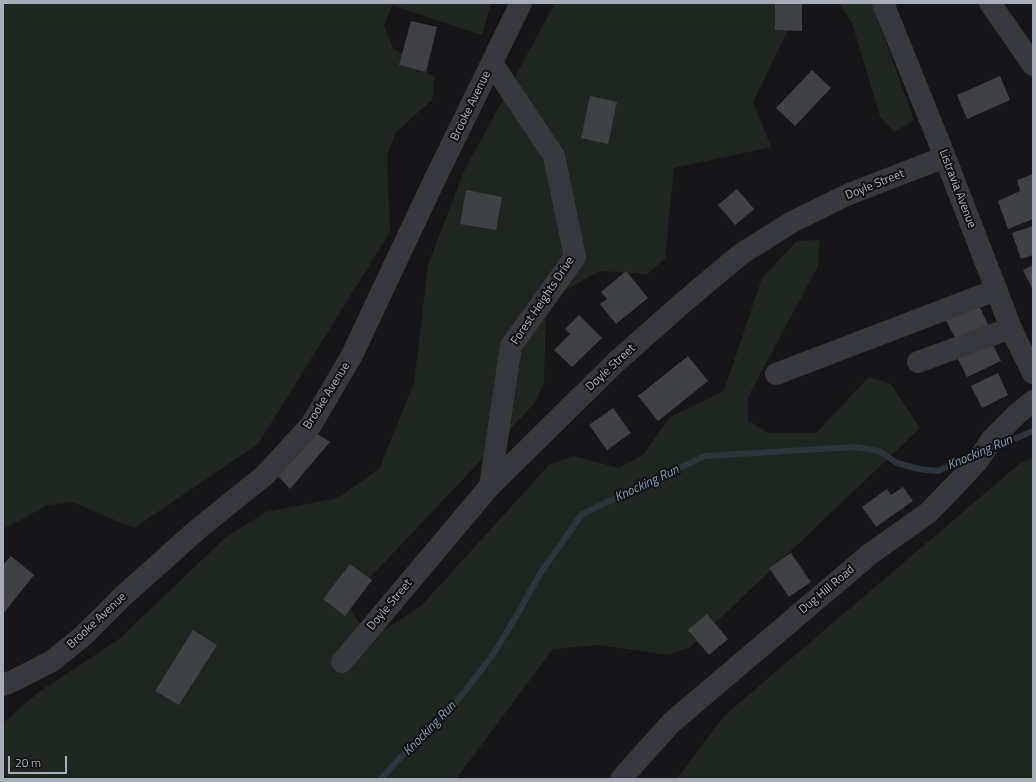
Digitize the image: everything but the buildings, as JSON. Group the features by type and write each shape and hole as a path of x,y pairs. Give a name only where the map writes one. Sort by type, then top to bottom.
{"street":[{"name":"Brooke Avenue","path":"3,685 52,661 83,636 122,597 192,535 265,475 311,425 352,355 521,3"},
{"name":"Listravia Avenue","path":"883,3 945,157 1011,328 1033,373"},
{"path":"990,3 1030,53"},
{"name":"Forest Heights Drive","path":"490,486 511,346 575,257 554,156 492,63"},
{"name":"Doyle Street","path":"342,662 490,486 616,362 686,300 741,254 792,222 849,194 945,157"},
{"path":"776,374 996,290"},
{"path":"918,362 1011,328"},
{"name":"Dug Hill Road","path":"621,779 670,723 870,554 928,513 979,459 992,439 1016,415 1033,401"}],"shaded area":[{"path":"3,3 491,3 482,35 392,5 384,26 393,48 435,78 432,100 396,132 387,155 390,232 258,444 134,528 72,502 48,505 3,529"},
{"path":"555,3 801,3 753,102 771,147 674,168 665,259 647,274 600,271 562,292 546,310 544,384 533,405 347,602 359,623 381,632 421,606 549,465 573,456 619,468 643,455 670,417 724,391 762,278 797,241 820,240 818,266 748,397 748,421 769,433 816,433 869,377 891,384 920,428 690,647 668,655 599,645 553,649 456,779 3,779 3,723 39,692 119,639 226,537 266,512 338,498 379,469 414,383 428,265 464,171"},
{"path":"839,3 872,3 914,120 894,132 880,116 852,23"},
{"path":"1033,457 1033,779 677,779 724,716 1019,464"}],"waterway":[{"name":"Knocking Run","path":"997,446 1033,431"},
{"name":"Knocking Run","path":"381,779 401,757 455,704 492,656 541,572 582,514 705,456 854,447 879,451 897,463 919,469 938,471 970,457"}]}
